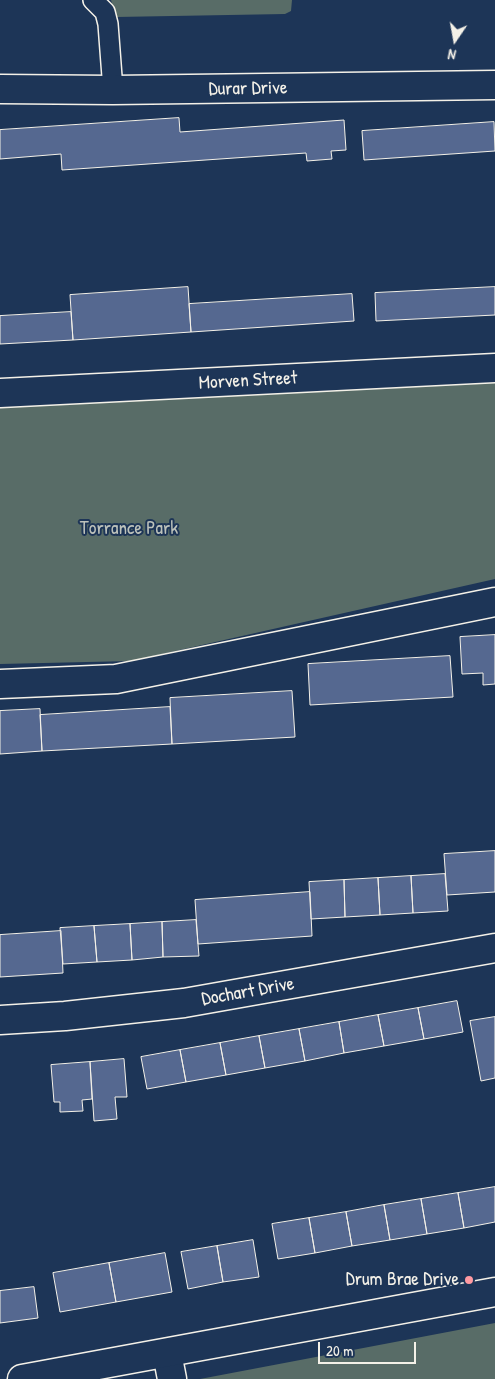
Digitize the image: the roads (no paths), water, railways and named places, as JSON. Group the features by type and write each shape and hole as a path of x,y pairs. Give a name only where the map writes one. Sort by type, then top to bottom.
{"street":[{"name":"Durar Drive","path":"0,89 113,90 495,85"},
{"name":"Morven Street","path":"0,393 495,368"},
{"path":"0,684 116,679 495,602"},
{"name":"Dochart Drive","path":"0,1020 65,1016 184,1003 495,948"},
{"path":"22,1379 169,1366 495,1292"}],"lane":[{"path":"93,0 105,12 108,24 113,90"}],"place":[{"name":"Drum Brae Drive","path":"469,1280"}],"park label":[{"name":"Torrance Park","path":"129,529"}]}
